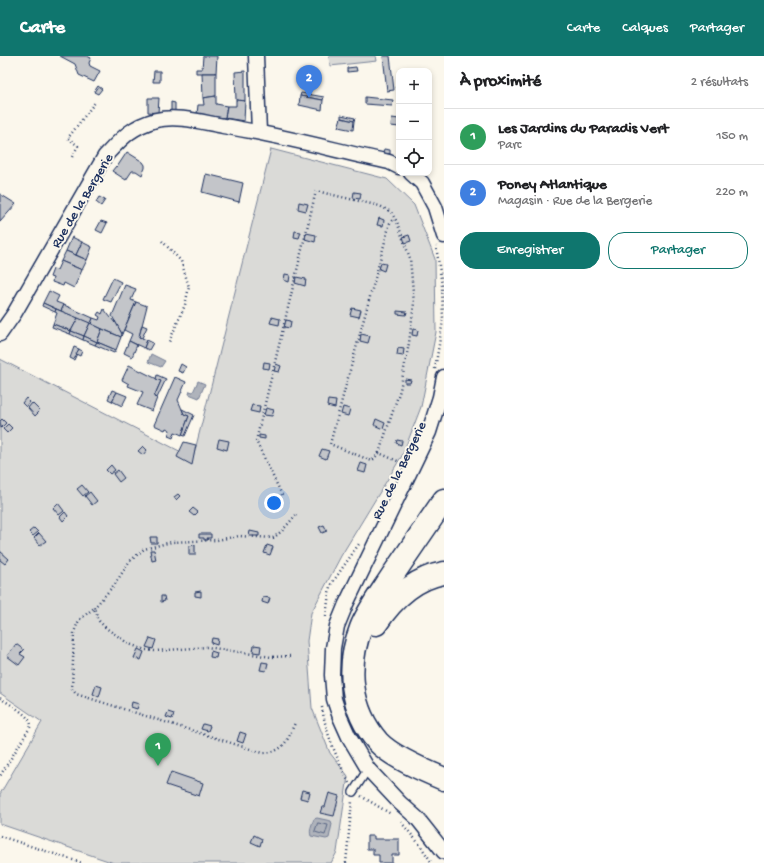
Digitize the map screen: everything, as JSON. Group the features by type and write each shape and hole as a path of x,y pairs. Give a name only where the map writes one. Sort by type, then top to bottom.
{"highway":[{"path":"444,500 381,592 361,626 354,651 351,677 356,703 367,725 378,742 404,760 444,779"},
{"path":"444,573 436,574 416,583 398,596 383,613 370,635 365,650 363,670 366,693 373,714 385,730 408,751 424,760 444,768"}],"street":[{"path":"256,56 259,132"},
{"name":"Rue de la Bergerie","path":"0,334 14,314 105,156 121,138 140,126 158,120 180,118 302,138 389,162 396,166"},
{"path":"414,176 422,183 435,207 439,238"},
{"name":"Rue de la Bergerie","path":"439,374 440,397 429,432 346,604 337,626 333,648 332,675 334,698 340,717 349,737 368,769 400,804 417,818 444,852"}],"lane":[{"path":"353,792 368,769"}],"path":[{"path":"72,157 78,146 68,138 96,101"},
{"path":"282,494 256,441 316,191 380,206 392,212 395,218 410,258 414,303 409,343 400,390 379,453 372,461 330,444 390,223 395,218"},
{"path":"439,238 442,285 442,320 439,374"},
{"path":"162,241 181,261 189,287 185,305 169,342"},
{"path":"379,453 412,468"},
{"path":"295,722 286,742 278,750 273,753 263,753 76,694 72,689 72,684 74,632 79,620 94,608 115,584 129,562 144,549 171,542 217,540 239,536 273,538 282,531 296,515"},
{"path":"325,622 330,586 362,540"},
{"path":"94,608 99,621 106,628 129,644 146,650 155,651 207,646 271,658 290,656"},
{"path":"0,698 27,717 31,722 31,726 0,776"},
{"path":"321,700 323,715 338,759 353,792 346,863"},
{"path":"353,792 396,816"},
{"path":"400,822 420,845 432,863"},
{"path":"0,836 82,863"}],"shaded area":[{"path":"329,56 376,56 377,61 330,66"},
{"path":"271,149 387,179 414,205 435,259 436,332 421,407 403,454 341,556 311,613 307,641 312,708 330,753 348,776 337,852 331,863 114,863 0,824 0,794 42,722 0,693 0,359 193,458"}],"water":[{"path":"151,354 165,361 161,367 148,362"},
{"path":"198,381 205,384 199,398 189,394 190,391 193,392"},
{"path":"317,818 331,821 332,824 329,838 326,839 311,836 310,832 314,819"}],"building":[{"path":"60,56 87,56 91,58 89,63 90,66 100,71 94,82 79,75 75,64"},
{"path":"203,56 217,56 216,73 196,73 196,69 202,69"},
{"path":"383,56 390,56 394,90 387,91"},
{"path":"356,67 357,71 347,72 347,68"},
{"path":"154,71 160,71 160,82 153,82"},
{"path":"245,71 245,101 236,100 235,72"},
{"path":"202,73 216,73 216,96 203,98"},
{"path":"98,86 102,89 98,94 94,92"},
{"path":"301,93 324,97 323,100 300,96"},
{"path":"216,96 216,104 227,106 225,118 197,114 198,105 204,105 203,98"},
{"path":"300,96 323,100 322,110 299,105"},
{"path":"365,97 393,100 392,106 365,104"},
{"path":"148,98 159,98 158,113 148,112"},
{"path":"236,100 245,101 244,121 225,118 227,106 236,106"},
{"path":"171,102 175,103 175,115 171,114"},
{"path":"341,115 355,118 354,121 341,118"},
{"path":"341,118 354,121 353,130 338,127"},
{"path":"392,118 396,119 396,127 391,126"},
{"path":"384,149 390,150 390,154 383,153"},
{"path":"127,152 143,162 145,168 142,175 136,171 132,171 126,180 112,171 116,166 117,167"},
{"path":"206,174 243,183 239,202 202,192"},
{"path":"354,192 361,193 360,199 353,198"},
{"path":"0,194 16,204 0,222"},
{"path":"99,197 105,200 101,206 96,202"},
{"path":"299,202 308,204 306,211 298,209"},
{"path":"379,218 384,220 383,226 377,225"},
{"path":"101,221 107,223 102,233 96,230"},
{"path":"295,231 301,232 299,238 294,237"},
{"path":"306,233 316,235 315,242 305,239"},
{"path":"409,235 411,241 405,243 403,237"},
{"path":"72,237 82,242 76,255 66,251"},
{"path":"82,242 92,247 87,260 76,255"},
{"path":"66,251 87,260 82,270 61,261"},
{"path":"61,261 82,270 74,288 64,283 63,286 52,282 53,278 50,277 53,269 57,270"},
{"path":"381,263 386,264 384,271 379,269"},
{"path":"285,274 290,275 289,282 284,280"},
{"path":"296,277 306,279 305,286 295,283"},
{"path":"113,278 121,282 111,302 103,299"},
{"path":"125,285 136,289 131,300 136,302 122,334 112,316"},
{"path":"49,291 59,296 56,302 64,305 61,311 43,303"},
{"path":"136,302 147,306 139,337 147,340 144,348 129,341 132,334 124,330"},
{"path":"43,303 56,309 55,312 42,306"},
{"path":"64,305 93,318 91,324 61,311"},
{"path":"352,308 361,310 359,317 350,315"},
{"path":"56,309 78,318 71,331 53,324 57,313 55,312"},
{"path":"104,309 115,323 115,321 122,334 121,337 91,324 93,318 99,320 100,317 97,315 99,312 102,314"},
{"path":"397,311 407,312 406,315 397,314"},
{"path":"272,317 280,319 279,325 270,323"},
{"path":"78,318 90,323 84,336 71,331"},
{"path":"286,320 291,321 290,328 284,327"},
{"path":"90,323 102,329 97,342 84,336"},
{"path":"53,324 71,331 70,334 52,327"},
{"path":"142,325 147,327 142,338 139,337"},
{"path":"102,329 121,337 116,350 97,342"},
{"path":"413,329 418,330 417,336 412,335"},
{"path":"71,331 84,336 83,340 70,334"},
{"path":"361,334 370,336 368,343 360,341"},
{"path":"84,336 97,342 95,345 83,340"},
{"path":"147,340 153,343 149,350 144,348"},
{"path":"129,341 137,345 132,357 124,353"},
{"path":"97,342 116,350 114,353 95,345"},
{"path":"74,347 79,349 74,360 70,358"},
{"path":"398,348 404,349 403,356 397,355"},
{"path":"79,349 82,351 80,356 76,354"},
{"path":"264,362 270,363 269,369 263,368"},
{"path":"181,364 186,367 183,373 178,371"},
{"path":"276,364 281,366 279,372 274,371"},
{"path":"129,365 161,381 154,397 157,398 152,411 137,405 143,392 128,386 129,384 122,380"},
{"path":"157,375 166,379 157,398 154,397 161,381 156,379"},
{"path":"175,377 186,382 178,400 184,414 189,416 182,435 175,432 173,438 168,436 170,430 166,428 165,430 154,425"},
{"path":"405,379 411,380 410,383 405,383"},
{"path":"112,390 117,392 112,401 108,399"},
{"path":"117,392 127,396 122,406 112,401"},
{"path":"26,398 30,402 26,407 22,403"},
{"path":"328,400 336,401 335,408 327,406"},
{"path":"32,403 40,411 35,416 28,408"},
{"path":"252,405 260,406 259,413 250,411"},
{"path":"343,407 350,409 348,416 341,414"},
{"path":"266,408 274,410 272,416 264,415"},
{"path":"182,409 194,415 185,436 182,435 189,416 184,414"},
{"path":"2,419 6,423 1,428 0,421"},
{"path":"376,419 385,423 383,429 374,425"},
{"path":"8,424 12,428 7,433 3,429"},
{"path":"259,435 265,436 265,439 259,438"},
{"path":"219,439 229,441 227,450 217,447"},
{"path":"397,440 402,441 401,445 396,443"},
{"path":"184,442 196,445 192,465 177,457"},
{"path":"143,446 147,450 143,455 138,451"},
{"path":"322,449 329,451 326,459 319,456"},
{"path":"361,463 367,465 365,473 358,471"},
{"path":"111,465 115,470 110,474 106,470"},
{"path":"118,470 124,478 119,482 113,474"},
{"path":"82,485 88,492 83,496 77,489"},
{"path":"90,492 97,501 92,505 85,496"},
{"path":"178,494 180,496 176,500 174,497"},
{"path":"58,503 64,511 59,515 53,508"},
{"path":"193,508 198,512 194,516 189,512"},
{"path":"65,512 68,516 63,521 60,517"},
{"path":"324,525 327,531 322,533 319,527"},
{"path":"34,528 38,532 33,536 29,532"},
{"path":"250,531 259,533 259,536 249,536"},
{"path":"39,533 46,541 40,545 34,538"},
{"path":"199,534 211,534 211,538 204,540 204,538 199,538"},
{"path":"150,537 157,537 157,543 151,543"},
{"path":"195,545 195,555 189,555 189,546"},
{"path":"267,545 273,547 270,555 264,553"},
{"path":"150,550 154,550 156,560 152,561"},
{"path":"0,551 9,559 5,564 0,560"},
{"path":"201,591 201,597 195,596 195,592"},
{"path":"161,596 164,596 165,601 161,602"},
{"path":"263,597 270,598 268,604 262,602"},
{"path":"150,638 156,640 153,649 146,647"},
{"path":"212,638 218,639 217,645 211,643"},
{"path":"16,644 24,650 20,654 25,657 19,665 7,656"},
{"path":"254,645 261,646 260,653 253,652"},
{"path":"138,649 144,652 141,660 134,658"},
{"path":"211,651 217,653 216,658 210,657"},
{"path":"262,662 268,663 266,671 260,670"},
{"path":"96,685 102,687 99,697 93,694"},
{"path":"132,702 139,704 137,709 131,707"},
{"path":"168,712 174,714 172,719 166,717"},
{"path":"203,724 210,726 208,731 201,729"},
{"path":"240,732 246,734 243,743 237,741"},
{"path":"171,772 203,783 199,796 166,785"},
{"path":"302,790 310,792 308,800 300,798"},
{"path":"329,793 339,796 334,816 320,813 322,807 325,807"},
{"path":"254,835 262,839 260,846 251,842"},
{"path":"367,836 374,836 374,839 399,839 399,855 392,855 392,863 379,863 379,855 373,855 373,849 367,849"}],"place":[{"name":"Poney Atlantique","path":"309,98"},
{"name":"Les Jardins du Paradis Vert","path":"158,766"}]}
